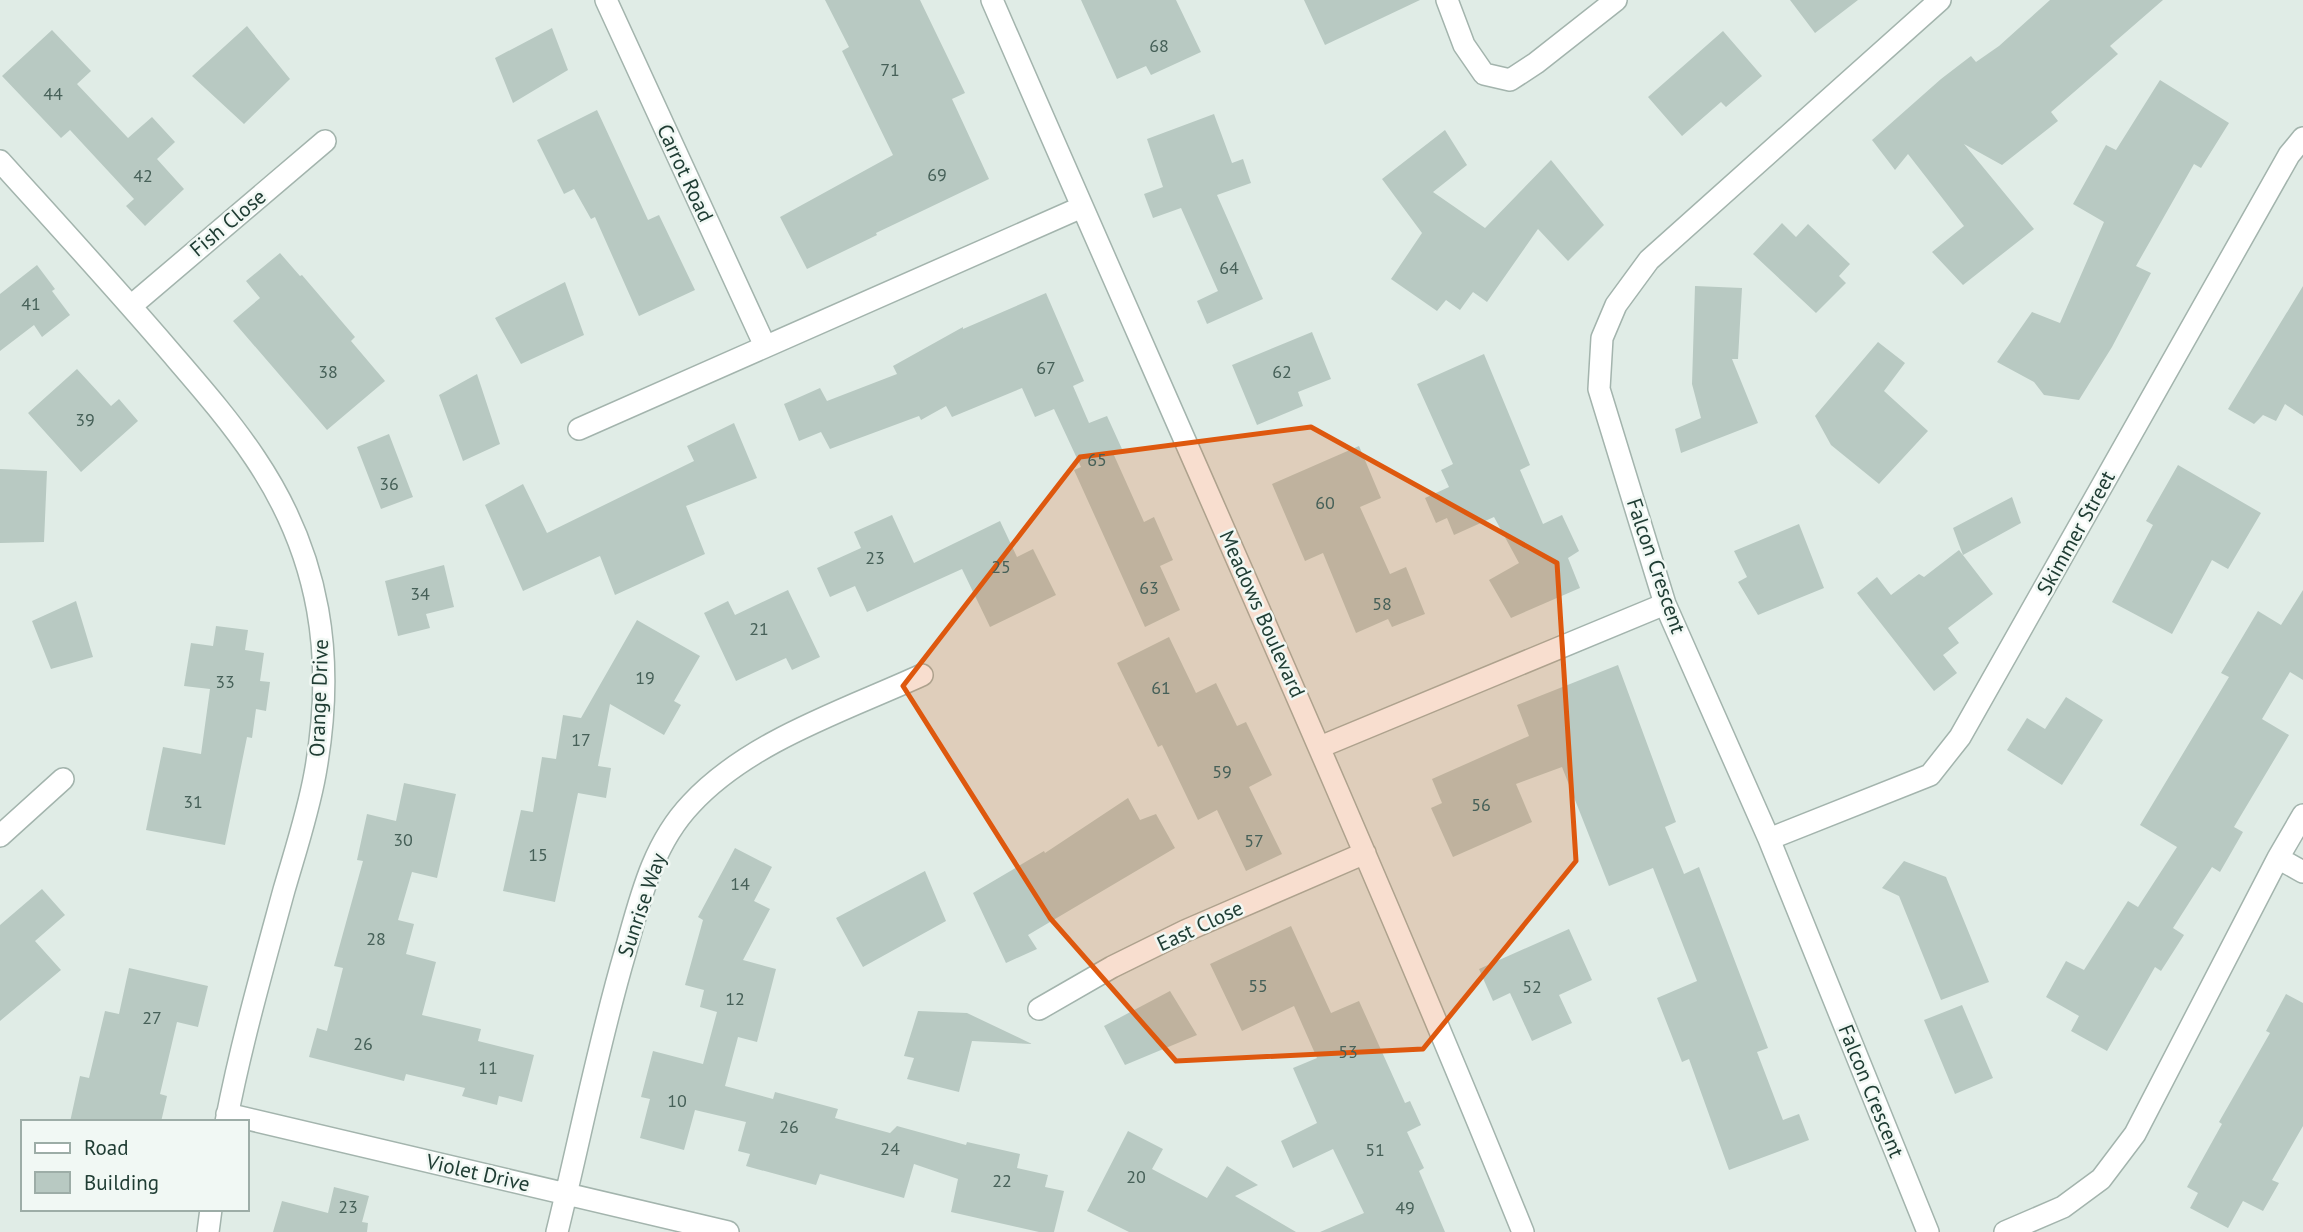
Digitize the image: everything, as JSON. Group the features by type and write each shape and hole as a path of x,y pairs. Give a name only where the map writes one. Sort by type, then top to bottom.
{"street":[{"name":"Carrot Road","path":"606,0 765,346"},
{"name":"Meadows Boulevard","path":"992,0 1320,747 1447,1044 1523,1232"},
{"path":"1447,0 1464,44 1484,74 1510,80 1616,0"},
{"name":"Falcon Crescent","path":"1928,1232 1769,839 1665,604 1599,389 1602,338 1616,305 1649,260 1940,0"},
{"name":"Skimmer Street","path":"1769,839 1930,775 1960,737 2289,155 2303,138"},
{"name":"Fish Close","path":"131,306 325,141"},
{"name":"Orange Drive","path":"0,161 131,306 232,426 288,514 307,564 323,634 324,685 315,775 253,1004 227,1118"},
{"path":"579,429 1082,207"},
{"path":"1320,747 1665,604"},
{"name":"Sunrise Way","path":"557,1232 612,998 646,879 672,826 706,790 746,759 784,738 922,675"},
{"path":"0,836 63,779"},
{"path":"2005,1232 2063,1207 2101,1179 2135,1134 2303,815"},
{"name":"East Close","path":"1039,1009 1112,967 1185,931 1365,853"},
{"path":"2278,858 2303,872"},
{"name":"Violet Drive","path":"248,1123 728,1232"},
{"path":"208,1232 211,1211"}],"highlighted area":[{"path":"1311,427 1557,563 1576,861 1423,1049 1176,1061 1050,918 903,686 1080,457"}],"building":[{"path":"825,0 920,0 965,93 952,99 989,179 807,269 780,217 893,155 842,51 849,47"},
{"path":"1081,0 1176,0 1201,52 1151,75 1146,66 1117,79"},
{"path":"1304,0 1420,0 1325,45"},
{"path":"1790,0 1858,0 1815,33"},
{"path":"2050,0 2163,0 2110,46 2118,54 2051,112 2058,121 2002,165 1964,144 2034,229 1963,285 1932,252 1964,226 1908,154 1895,170 1872,140 1941,79 1971,56 1976,62 1999,46"},
{"path":"247,26 290,79 244,124 192,76"},
{"path":"552,28 568,70 513,103 495,58"},
{"path":"52,30 91,71 77,84 128,138 152,117 175,142 157,159 184,189 145,226 126,206 134,199 70,130 61,138 2,76"},
{"path":"1723,31 1762,76 1726,107 1721,102 1682,136 1648,97"},
{"path":"2160,80 2229,123 2201,168 2194,164 2136,266 2151,273 2112,347 2079,400 2044,395 2034,382 1997,362 2032,312 2060,323 2104,222 2073,204 2106,145 2116,150"},
{"path":"597,110 648,220 659,215 695,290 639,316 595,217 591,219 574,189 564,194 537,140"},
{"path":"1214,114 1232,163 1243,159 1251,183 1217,195 1263,299 1207,324 1197,301 1218,291 1181,208 1153,218 1144,194 1163,187 1147,139"},
{"path":"1445,130 1467,165 1433,192 1485,228 1551,160 1604,225 1568,261 1538,229 1487,302 1473,292 1460,310 1446,300 1437,311 1391,279 1422,233 1382,179"},
{"path":"1782,223 1796,237 1808,224 1850,264 1839,276 1846,283 1816,313 1753,254"},
{"path":"280,253 355,337 351,341 385,381 327,430 233,321 260,298 246,281"},
{"path":"37,265 70,315 42,337 34,325 0,351 0,294"},
{"path":"565,282 584,335 521,364 495,318"},
{"path":"1695,286 1742,288 1738,359 1732,359 1758,423 1681,453 1675,429 1701,418 1692,384"},
{"path":"2303,286 2303,416 2285,404 2276,421 2263,415 2254,424 2228,409"},
{"path":"1046,293 1084,381 1073,386 1089,423 1107,416 1122,449 1113,453 1144,522 1154,517 1173,560 1160,566 1180,610 1145,627 1074,470 1081,467 1054,409 1035,417 1022,388 952,417 946,406 921,420 919,416 830,449 821,432 799,441 784,404 820,388 827,401 897,374 893,366 963,327"},
{"path":"1312,332 1331,379 1298,392 1303,406 1257,425 1232,365"},
{"path":"1878,342 1905,363 1884,391 1928,431 1879,484 1831,445 1815,416"},
{"path":"1484,354 1530,465 1520,470 1543,524 1562,515 1579,551 1568,558 1580,588 1511,618 1489,580 1519,563 1494,517 1454,535 1447,518 1436,523 1425,498 1449,487 1441,470 1453,464 1417,384"},
{"path":"77,369 111,406 119,399 138,421 81,472 28,413"},
{"path":"477,374 500,444 463,461 439,395"},
{"path":"734,423 757,478 686,506 705,554 615,595 600,556 523,591 485,505 523,484 547,533 694,461 687,446"},
{"path":"389,434 413,497 381,509 357,447"},
{"path":"1359,446 1381,498 1360,507 1390,574 1406,567 1425,614 1392,627 1388,619 1356,633 1323,553 1305,561 1272,484"},
{"path":"2178,465 2261,513 2228,569 2212,560 2172,634 2112,602 2153,525 2146,521"},
{"path":"0,469 47,471 44,542 0,543"},
{"path":"2012,497 2021,523 1963,555 1953,528"},
{"path":"892,515 914,563 1000,521 1017,557 1033,549 1056,595 990,627 962,569 867,612 855,586 830,597 817,568 861,548 854,532"},
{"path":"1799,524 1824,588 1758,615 1738,582 1747,577 1734,551"},
{"path":"1959,550 1993,594 1948,628 1959,643 1943,655 1957,673 1934,691 1857,593 1877,577 1891,595 1919,574 1924,577"},
{"path":"444,565 454,607 426,614 430,628 398,636 385,581"},
{"path":"788,590 820,657 792,670 786,658 736,681 704,613 728,601 735,615"},
{"path":"2303,590 2303,680 2290,672 2262,719 2289,735 2234,827 2243,832 2220,872 2212,867 2173,928 2184,935 2161,971 2155,967 2107,1051 2071,1031 2079,1016 2046,997 2066,961 2084,970 2128,901 2138,907 2177,847 2140,825 2229,677 2221,673 2258,611 2281,625"},
{"path":"76,601 93,657 51,669 32,621"},
{"path":"637,620 700,656 674,701 681,705 664,735 610,704 598,766 611,768 606,798 578,793 555,902 503,891 521,810 533,812 542,757 556,759 563,715 581,718"},
{"path":"216,626 248,630 245,650 264,653 260,681 270,682 266,711 256,709 252,738 247,737 225,845 146,830 163,747 201,754 210,689 184,686 191,643 213,646"},
{"path":"1169,637 1196,693 1216,683 1237,726 1246,722 1272,775 1249,787 1282,854 1246,871 1217,810 1198,820 1162,745 1158,747 1117,663"},
{"path":"1618,665 1676,822 1665,827 1684,874 1699,867 1768,1048 1757,1052 1783,1120 1799,1114 1809,1140 1729,1170 1689,1059 1682,1062 1657,998 1697,981 1653,868 1609,886 1562,767 1516,784 1532,822 1453,857 1431,808 1442,803 1432,779 1529,736 1517,705"},
{"path":"2066,697 2103,720 2062,785 2007,750 2027,718 2045,729"},
{"path":"404,783 456,794 437,878 412,872 398,920 414,924 406,954 436,962 422,1015 481,1029 478,1041 534,1055 522,1102 499,1096 497,1105 462,1096 465,1088 406,1074 404,1081 309,1057 317,1028 327,1031 343,968 334,966 363,861 357,860 367,814 396,821"},
{"path":"1128,798 1140,820 1156,814 1175,848 1028,935 1037,949 1006,963 973,893 1044,851 1045,853"},
{"path":"735,848 772,867 754,901 770,909 743,960 776,969 757,1042 738,1037 725,1086 773,1099 775,1092 838,1109 835,1118 890,1133 897,1126 966,1145 967,1142 1020,1154 1017,1168 1048,1175 1045,1187 1064,1191 1054,1232 1039,1232 951,1212 958,1179 914,1164 904,1198 820,1174 816,1185 746,1166 750,1154 738,1151 746,1122 695,1110 684,1150 640,1138 650,1099 641,1097 653,1051 703,1064 717,1012 700,1007 704,990 685,985 703,920 698,917"},
{"path":"1904,861 1946,877 1989,982 1941,1000 1899,896 1882,888"},
{"path":"925,871 946,921 863,967 836,918"},
{"path":"42,889 65,915 35,941 61,970 0,1021 0,925"},
{"path":"1291,926 1331,1013 1359,1001 1405,1103 1410,1101 1421,1125 1407,1132 1424,1168 1419,1171 1445,1232 1320,1232 1364,1213 1333,1149 1293,1168 1281,1141 1317,1123 1293,1068 1317,1058 1294,1006 1242,1031 1210,964"},
{"path":"1569,929 1592,980 1559,995 1572,1023 1532,1041 1510,993 1493,1001 1479,969"},
{"path":"129,968 208,986 198,1027 177,1022 160,1094 167,1096 161,1120 70,1120 80,1076 89,1078 105,1011 119,1014"},
{"path":"1170,991 1197,1035 1125,1065 1104,1026"},
{"path":"2286,994 2303,1003 2303,1126 2272,1180 2279,1183 2263,1211 2243,1201 2228,1228 2190,1208 2198,1193 2187,1187 2222,1124 2219,1122 2270,1033 2266,1031"},
{"path":"1962,1005 1993,1078 1955,1094 1924,1020"},
{"path":"918,1011 967,1013 1032,1044 972,1041 959,1092 907,1079 914,1058 904,1056"},
{"path":"1128,1131 1163,1149 1152,1169 1207,1198 1227,1166 1258,1185 1235,1196 1296,1232 1129,1232 1087,1211"},
{"path":"334,1187 369,1196 362,1222 368,1223 367,1232 273,1232 282,1201 328,1213"}]}
